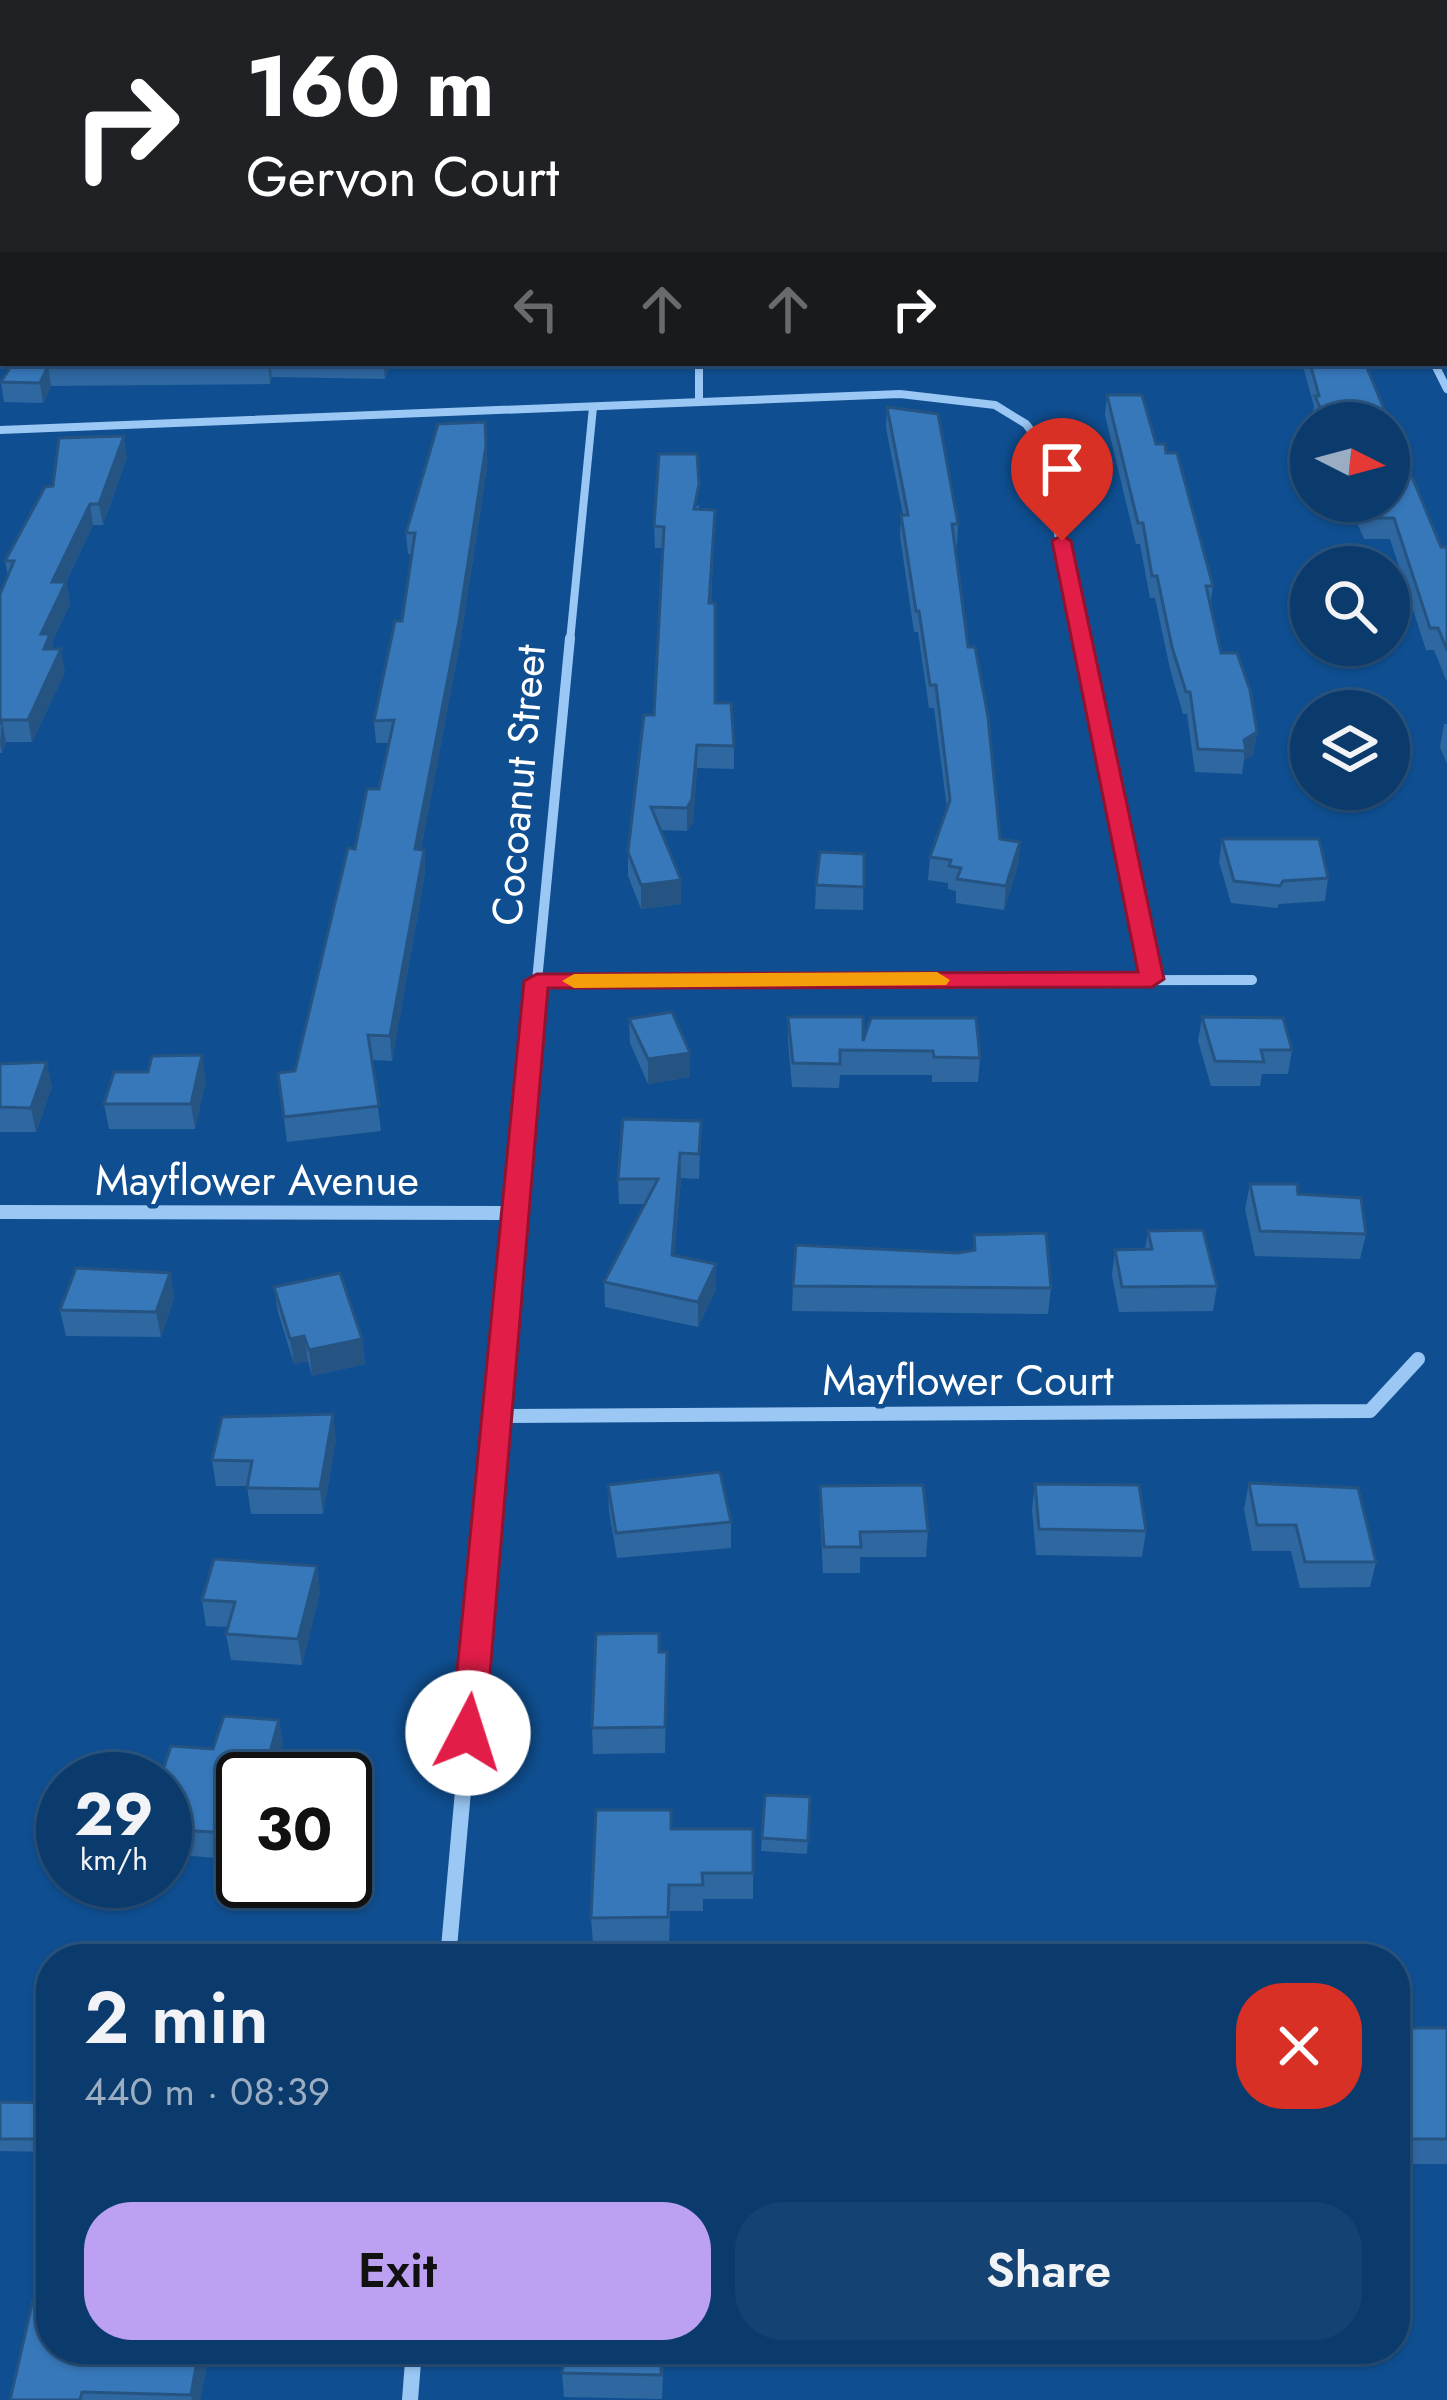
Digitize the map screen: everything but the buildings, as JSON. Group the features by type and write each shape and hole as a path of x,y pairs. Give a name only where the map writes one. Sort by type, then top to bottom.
{"street":[{"path":"699,366 699,402"},
{"path":"2,434 900,394 1004,405 1028,421 1053,497 1152,979"},
{"name":"Cocoanut Street","path":"449,1944 593,407"},
{"path":"537,981 1252,980"},
{"name":"Mayflower Avenue","path":"0,1212 514,1214"},
{"name":"Mayflower Court","path":"496,1416 1370,1411 1418,1359"},
{"path":"410,2400 413,2364"}],"slow traffic":[{"path":"574,981 937,980"}],"route":[{"path":"468,1733 537,981 1152,979 1062,541"}]}
